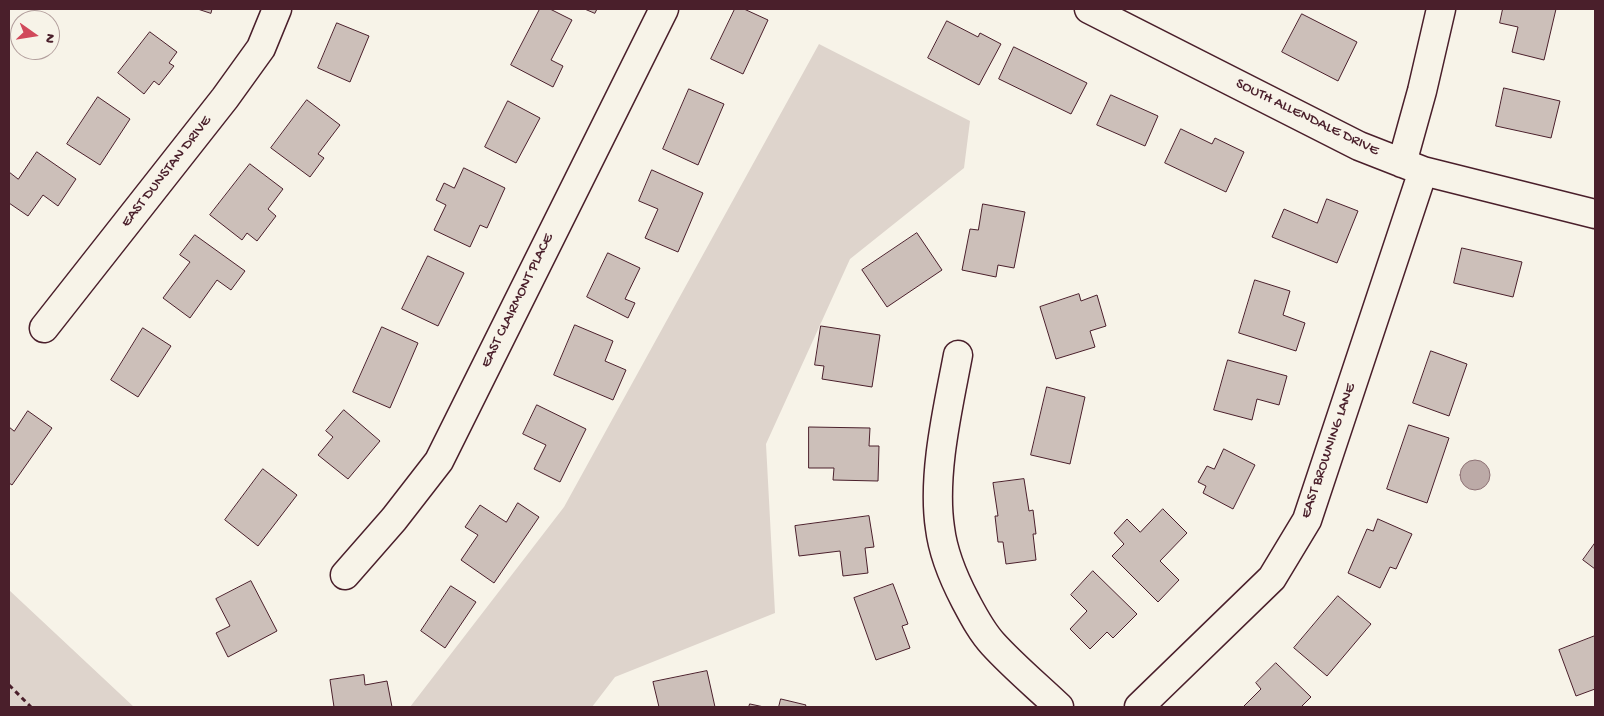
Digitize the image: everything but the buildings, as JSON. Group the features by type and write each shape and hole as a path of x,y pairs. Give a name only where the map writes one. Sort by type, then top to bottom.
{"street":[{"name":"EAST DUNSTAN DRIVE","path":"44,328 225,98 261,48 277,9"},
{"name":"EAST CLAIRMONT PLACE","path":"345,576 394,519 439,461 664,9"},
{"name":"SOUTH ALLENDALE DRIVE","path":"1089,9 1359,146 1413,167 1595,214"},
{"name":"EAST BROWNING LANE","path":"1139,707 1272,578 1307,520 1413,167 1422,91 1441,9"},
{"path":"958,355 944,428 937,492 940,528 947,561 975,619 992,644 1059,707"}],"path":[{"path":"9,685 31,707"}],"shaded area":[{"path":"819,44 970,121 964,168 850,259 766,444 775,613 615,677 592,707 410,707 564,507"},
{"path":"1475,460 1486,464 1490,475 1486,486 1475,490 1464,486 1460,475 1464,464"},
{"path":"9,590 134,707 9,707"}]}
